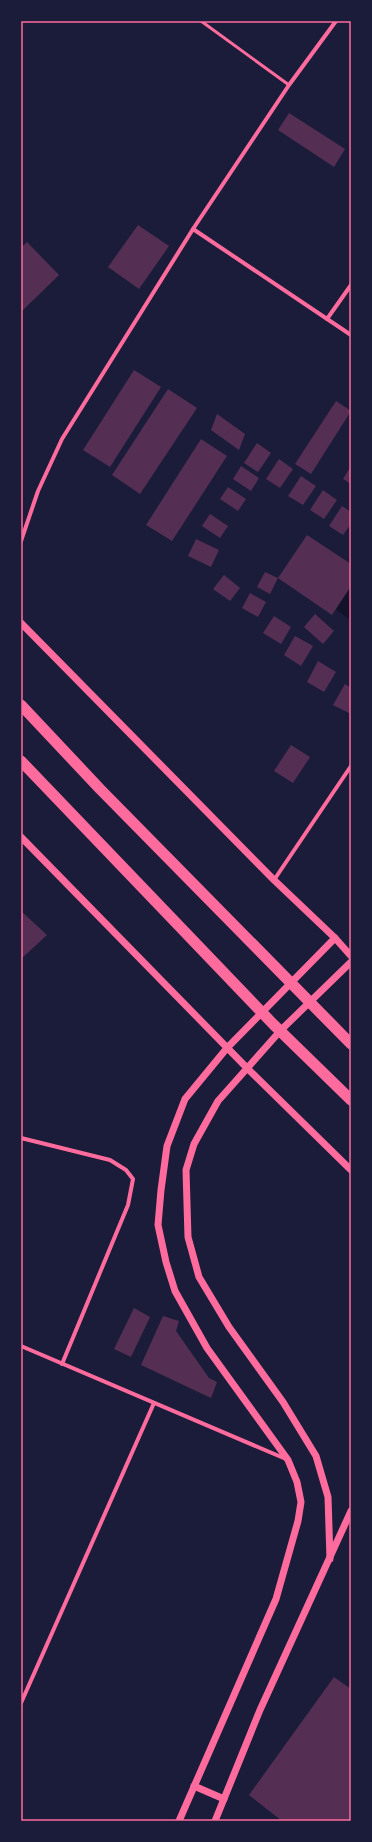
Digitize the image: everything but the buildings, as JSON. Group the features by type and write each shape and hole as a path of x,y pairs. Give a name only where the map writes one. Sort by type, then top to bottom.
{"highway":[{"path":"21,705 100,789 351,1044"},
{"path":"21,762 273,1024 351,1100"}],"street":[{"path":"21,541 38,491 62,439 193,229 289,85 336,21"},
{"path":"193,229 351,335"},
{"path":"327,319 351,285"},
{"path":"21,623 274,880 335,938 351,956"},
{"path":"274,880 351,766"},
{"path":"21,837 227,1048 351,1170"},
{"path":"179,1821 276,1599 298,1521 301,1502 297,1482 288,1460 207,1348 175,1291 166,1262 158,1225 167,1146 185,1099 227,1048 335,938"},
{"path":"330,1559 328,1497 316,1456 283,1402 229,1327 199,1277 188,1237 186,1170 194,1144 218,1101 281,1030 351,962"},
{"path":"21,1138 110,1160 126,1170 133,1180 128,1205 62,1364"},
{"path":"21,1346 288,1460"},
{"path":"21,1703 154,1403"},
{"path":"215,1821 260,1710 351,1511"},
{"path":"194,1786 224,1799"}],"lane":[{"path":"201,21 289,85"}],"shaded area":[{"path":"351,586 351,621 336,609"}]}
